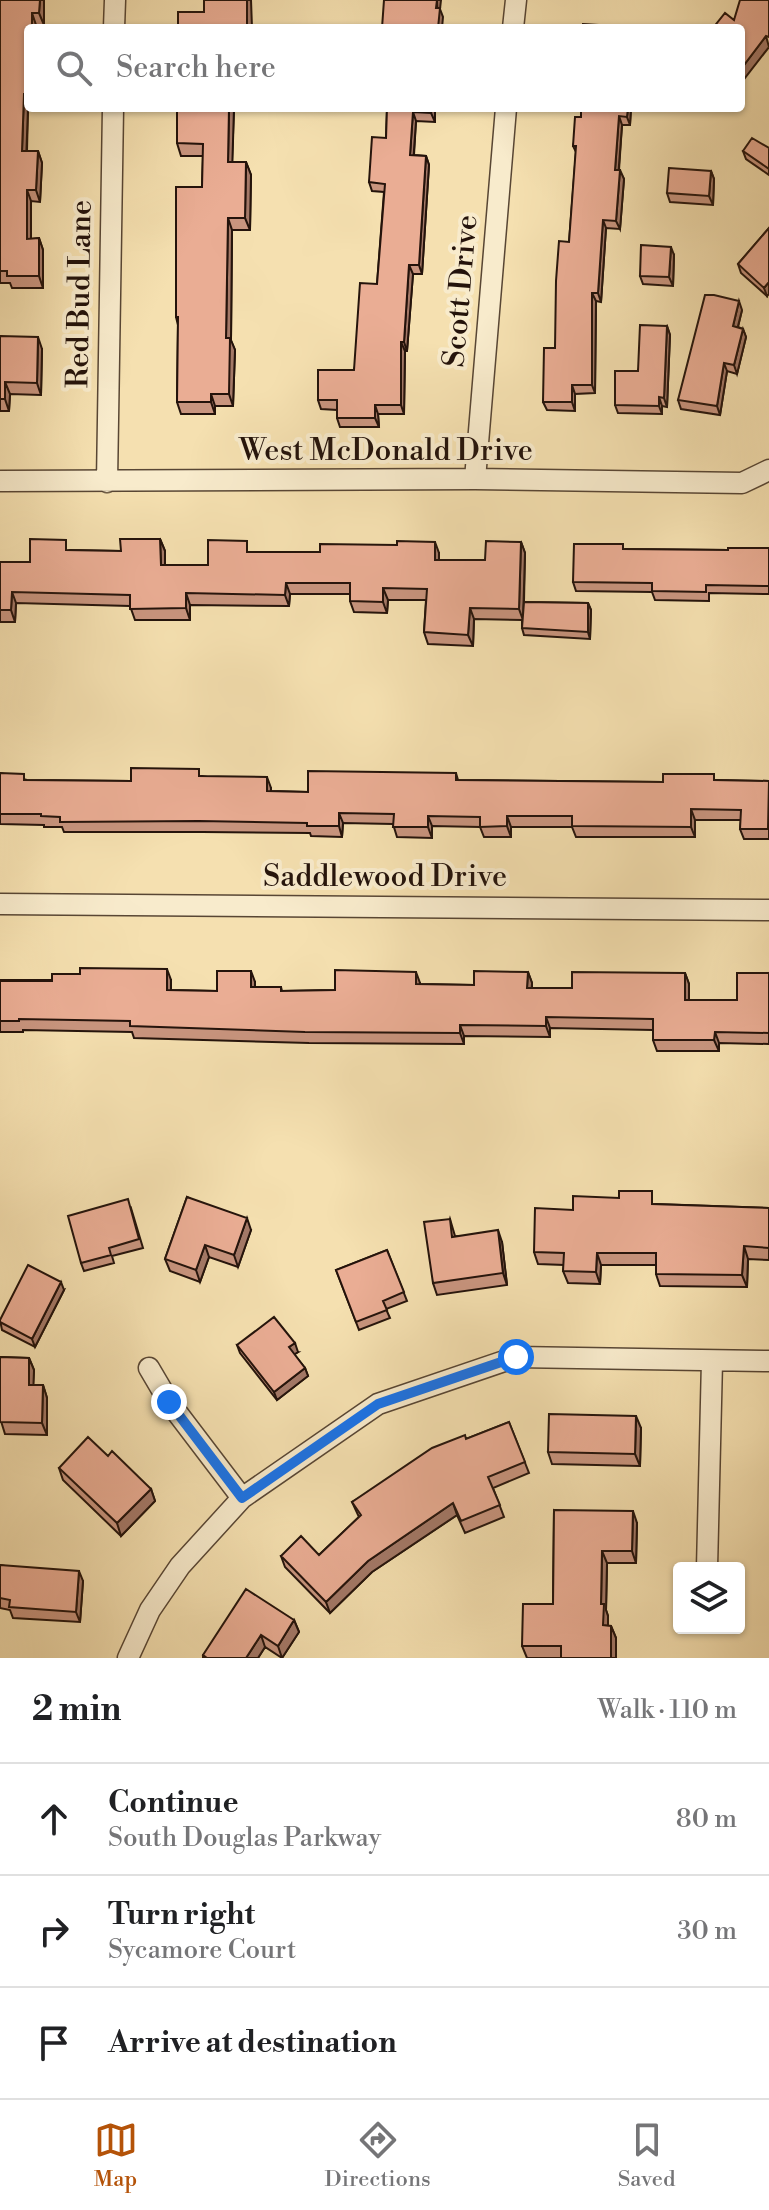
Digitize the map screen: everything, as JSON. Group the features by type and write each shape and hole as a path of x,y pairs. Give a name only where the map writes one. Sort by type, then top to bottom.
{"street":[{"path":"114,24 115,0"},
{"path":"513,24 516,0"},
{"name":"Red Bud Lane","path":"107,482 113,112"},
{"name":"Scott Drive","path":"475,479 506,112"},
{"name":"West McDonald Drive","path":"0,481 475,479 742,483 769,470"},
{"name":"Saddlewood Drive","path":"0,904 769,910"},
{"path":"128,1658 150,1610 180,1566 242,1498 378,1404 516,1357 769,1361"},
{"path":"707,1562 712,1361"},
{"path":"149,1368 169,1402 242,1498"}],"building":[{"path":"0,0 40,0 39,13 32,13 32,24 24,24 22,151 38,151 36,190 27,190 27,239 39,238 39,276 7,276 7,271 0,271"},
{"path":"204,0 247,0 247,24 178,24 178,12 204,12"},
{"path":"384,0 437,0 436,8 440,8 438,24 382,24"},
{"path":"740,0 769,0 769,37 766,36 745,64 745,24 716,24 725,13 734,20"},
{"path":"177,112 229,112 228,162 246,162 245,218 228,218 226,338 230,338 229,394 211,394 211,402 177,402 176,187 202,187 203,144 177,143"},
{"path":"387,112 413,112 410,155 426,156 419,265 409,265 404,342 401,342 401,405 375,405 375,418 337,418 337,400 318,400 318,370 354,370 360,283 377,284 385,184 369,182 372,137 386,138"},
{"path":"581,112 628,112 627,117 619,116 615,170 620,170 616,221 603,220 598,293 592,293 592,385 572,385 572,402 543,402 544,348 555,348 559,241 569,242 575,117 581,117"},
{"path":"752,138 769,148 769,169 743,151"},
{"path":"669,168 711,171 709,196 667,193"},
{"path":"769,228 769,282 764,288 738,264"},
{"path":"641,245 671,247 669,277 640,276"},
{"path":"705,295 739,301 733,326 743,329 734,365 724,363 717,406 678,400"},
{"path":"640,325 667,326 664,398 659,397 659,406 615,405 615,371 638,371"},
{"path":"0,336 38,337 37,383 5,382 5,399 0,399"},
{"path":"30,539 66,540 66,550 121,551 120,539 160,539 161,565 208,565 208,540 247,541 247,552 320,552 320,544 435,542 435,560 485,560 486,541 521,542 519,609 470,608 468,635 424,632 427,589 383,588 383,602 350,601 350,583 286,583 285,595 186,593 186,608 130,609 130,595 12,592 11,610 0,610 0,562 30,562"},
{"path":"574,544 623,544 623,549 769,548 769,586 706,585 706,592 652,591 652,583 573,582"},
{"path":"524,602 588,603 588,632 522,628"},
{"path":"131,768 199,769 199,776 267,777 267,791 308,792 308,771 456,773 456,780 663,782 663,774 714,774 714,780 769,781 768,829 740,829 741,810 691,809 691,827 572,826 572,816 507,816 507,826 480,827 480,817 428,816 428,827 393,827 394,814 339,813 339,826 307,826 307,823 199,821 60,822 60,817 41,814 0,814 0,773 24,774 24,780 131,781"},
{"path":"80,968 167,969 167,990 217,991 217,971 251,971 251,987 281,987 281,991 335,990 335,970 416,972 416,984 474,985 474,971 528,972 527,988 572,988 572,972 685,973 685,1000 737,1000 737,973 769,973 769,1033 715,1032 714,1040 653,1040 653,1019 546,1017 546,1026 460,1025 460,1033 130,1026 130,1021 0,1021 0,981 52,981 52,974 80,974"},
{"path":"619,1191 652,1191 652,1204 769,1208 769,1248 744,1246 742,1275 656,1274 656,1253 597,1253 596,1272 563,1271 564,1253 534,1252 535,1208 573,1210 573,1196 619,1198"},
{"path":"187,1197 247,1218 234,1255 205,1245 196,1270 165,1259"},
{"path":"128,1199 139,1239 109,1248 111,1255 81,1263 68,1216"},
{"path":"450,1219 452,1237 498,1230 503,1273 433,1283 424,1222"},
{"path":"387,1250 404,1292 383,1301 387,1310 356,1322 336,1270"},
{"path":"28,1265 61,1282 32,1339 0,1322"},
{"path":"274,1317 295,1343 289,1347 305,1368 274,1392 237,1345"},
{"path":"0,1357 29,1358 29,1385 43,1385 42,1423 0,1422"},
{"path":"549,1414 636,1416 635,1454 548,1452"},
{"path":"509,1422 525,1462 488,1477 500,1505 461,1521 453,1503 368,1561 326,1602 281,1556 301,1536 319,1555 361,1515 352,1502 432,1448"},
{"path":"88,1437 108,1456 112,1451 151,1489 117,1523 59,1468"},
{"path":"554,1510 633,1511 632,1551 602,1551 601,1604 604,1604 603,1625 611,1626 611,1658 561,1658 561,1646 522,1646 523,1604 553,1604"},
{"path":"0,1565 79,1571 76,1612 9,1607 10,1600 0,1598"},
{"path":"246,1589 294,1620 278,1646 261,1635 246,1658 207,1658 203,1655"}],"route":[{"path":"169,1402 242,1498 378,1404 516,1357"}]}
